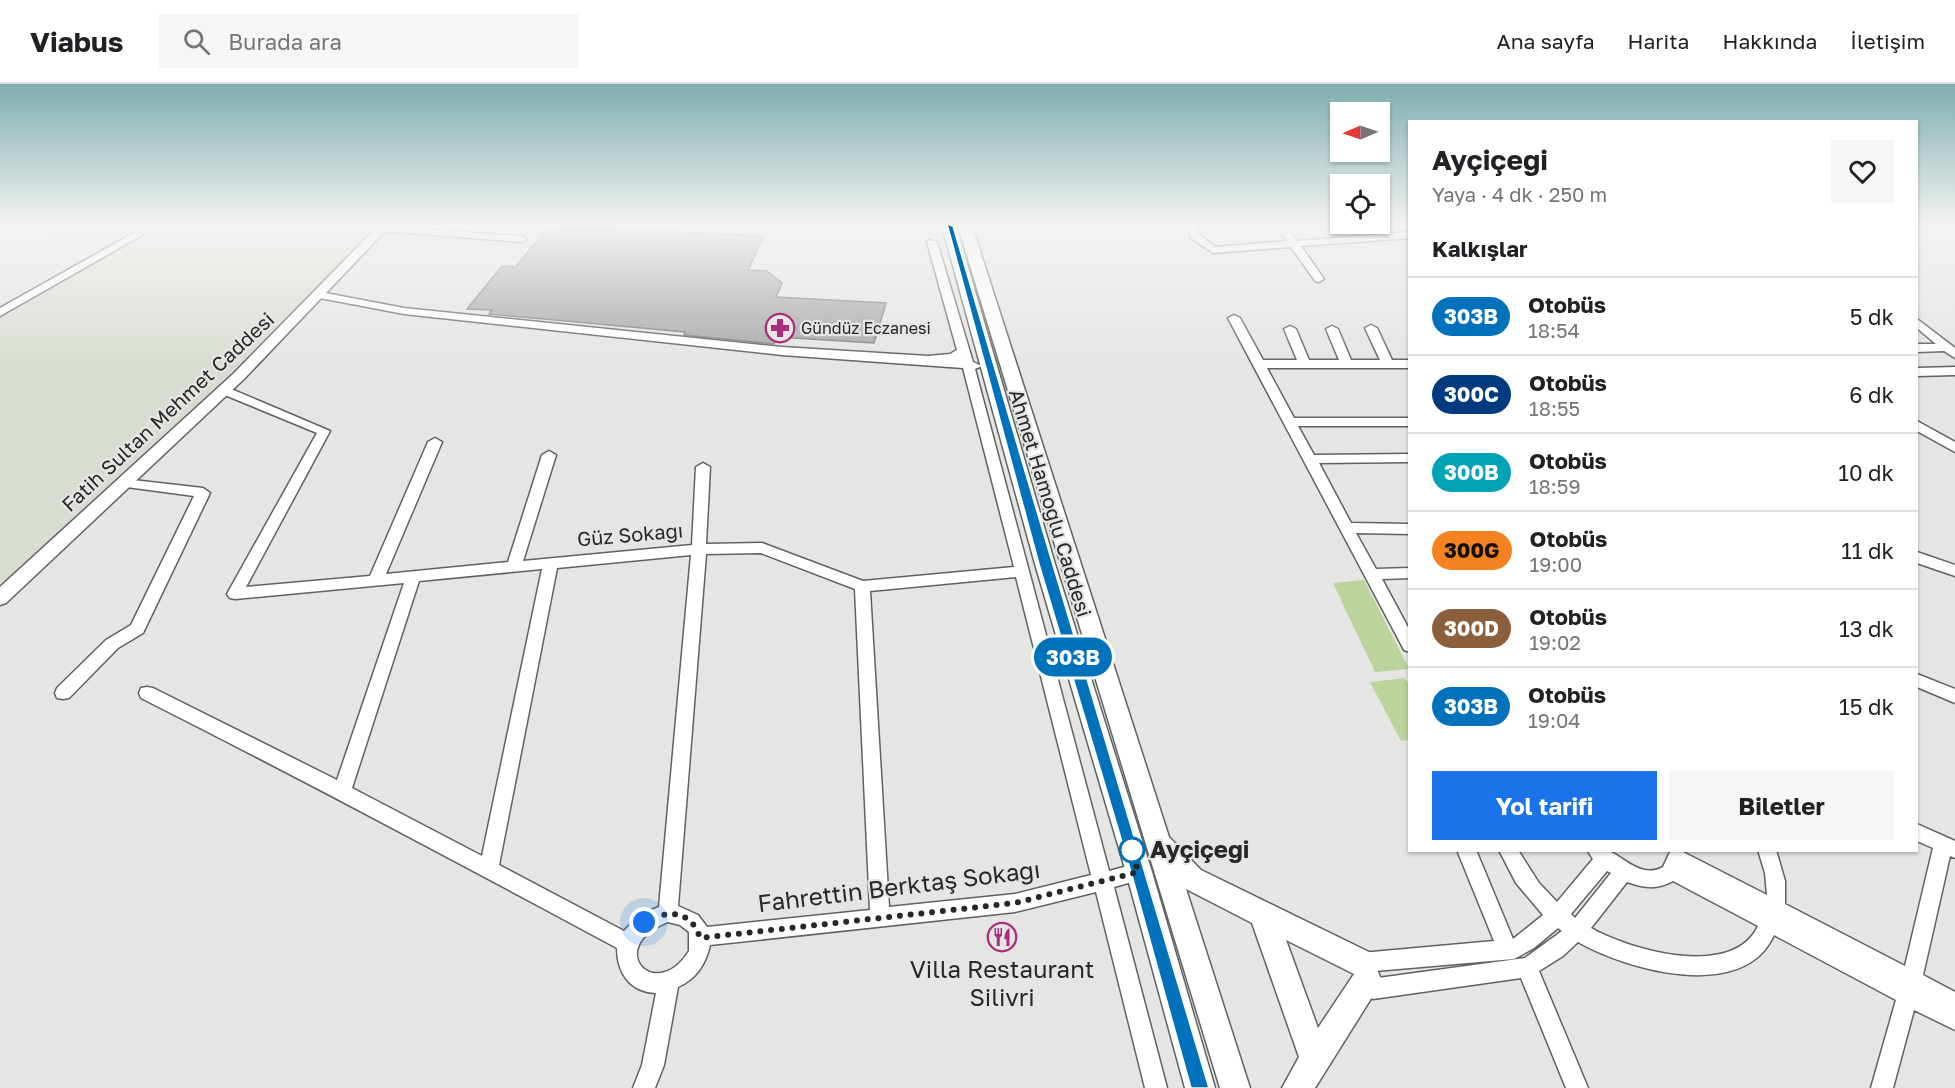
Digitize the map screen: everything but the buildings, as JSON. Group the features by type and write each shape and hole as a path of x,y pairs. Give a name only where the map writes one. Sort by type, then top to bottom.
{"highway":[{"name":"Ahmet Hamoğlu Caddesi","path":"962,273 974,361 1008,431 1200,1088"},
{"name":"Ahmet Hamoğlu Caddesi","path":"970,273 1148,814 1235,1088"},
{"path":"1148,814 1167,854 1192,879 1364,971 1316,1062 1297,1088"},
{"path":"1263,915 1316,1062"}],"main road":[{"name":"Fatih Sultan Mehmet Caddesi","path":"0,598 224,390 341,273"}],"street":[{"path":"0,313 71,273"},
{"path":"943,273 974,361 979,404 1156,1088"},
{"path":"1315,273 1319,279"},
{"path":"320,295 416,312 782,351 928,360 953,357 974,361"},
{"path":"1234,318 1408,642"},
{"path":"1918,324 1951,351"},
{"path":"1371,328 1388,364"},
{"path":"1290,329 1304,364"},
{"path":"1332,329 1347,364"},
{"path":"1918,348 1951,351"},
{"path":"1259,364 1408,364"},
{"path":"1918,372 1955,371"},
{"name":"Güz Sokağı","path":"224,390 324,431 235,594 699,549 762,548 862,586 1022,571"},
{"path":"979,404 1008,431"},
{"path":"1290,422 1408,422"},
{"path":"1918,426 1955,448"},
{"path":"376,580 435,442"},
{"path":"514,567 549,455"},
{"path":"1311,459 1408,458"},
{"path":"668,913 699,549 703,467"},
{"path":"63,693 112,644 137,629 203,494 124,483"},
{"path":"1348,528 1408,529"},
{"path":"1918,557 1955,572"},
{"path":"488,871 550,564"},
{"path":"1372,574 1408,573"},
{"path":"342,791 413,577"},
{"path":"862,586 880,917"},
{"path":"1918,680 1955,696"},
{"path":"147,693 342,791 488,871 627,943"},
{"path":"1882,1088 1949,848 1918,832"},
{"path":"1467,852 1508,950"},
{"path":"1509,852 1515,868 1533,892 1579,931 1635,957 1672,965 1707,967 1735,960 1753,949 1773,916 1774,867 1768,852"},
{"path":"1623,872 1579,931 1545,959 1527,967 1373,989 1364,971 1508,950 1531,940 1558,914 1600,855 1623,872 1652,879 1664,877 1675,860 1773,916 1910,988 1955,1020"},
{"name":"Fahrettin Berktaş Sokağı","path":"700,938 1015,903 1138,872"},
{"path":"668,913 680,914 690,919 697,927 700,938 696,958 684,972 669,981 643,982 633,976 627,966 627,943 644,922 668,913"},
{"path":"1527,967 1577,1088"},
{"path":"644,1088 653,1065 669,981"},
{"path":"1910,988 1955,1003"}],"shaded area":[{"path":"63,273 331,273 270,335 0,596 0,308"}],"green space":[{"path":"1364,580 1408,669 1375,672 1333,583"},
{"path":"1405,678 1408,683 1408,740 1401,741 1370,682"}],"bus line":[{"name":"303B","path":"963,273 1045,564 1138,872 1200,1088"}],"place":[{"name":"Gündüz Eczanesi","path":"780,328"},
{"name":"Ayçiçeği","path":"1132,850"},
{"name":"Villa Restaurant Silivri","path":"1002,937"}],"route":[{"path":"644,922 668,913 680,914 690,919 697,927 700,938 1015,903 1138,872 1132,850"}]}
